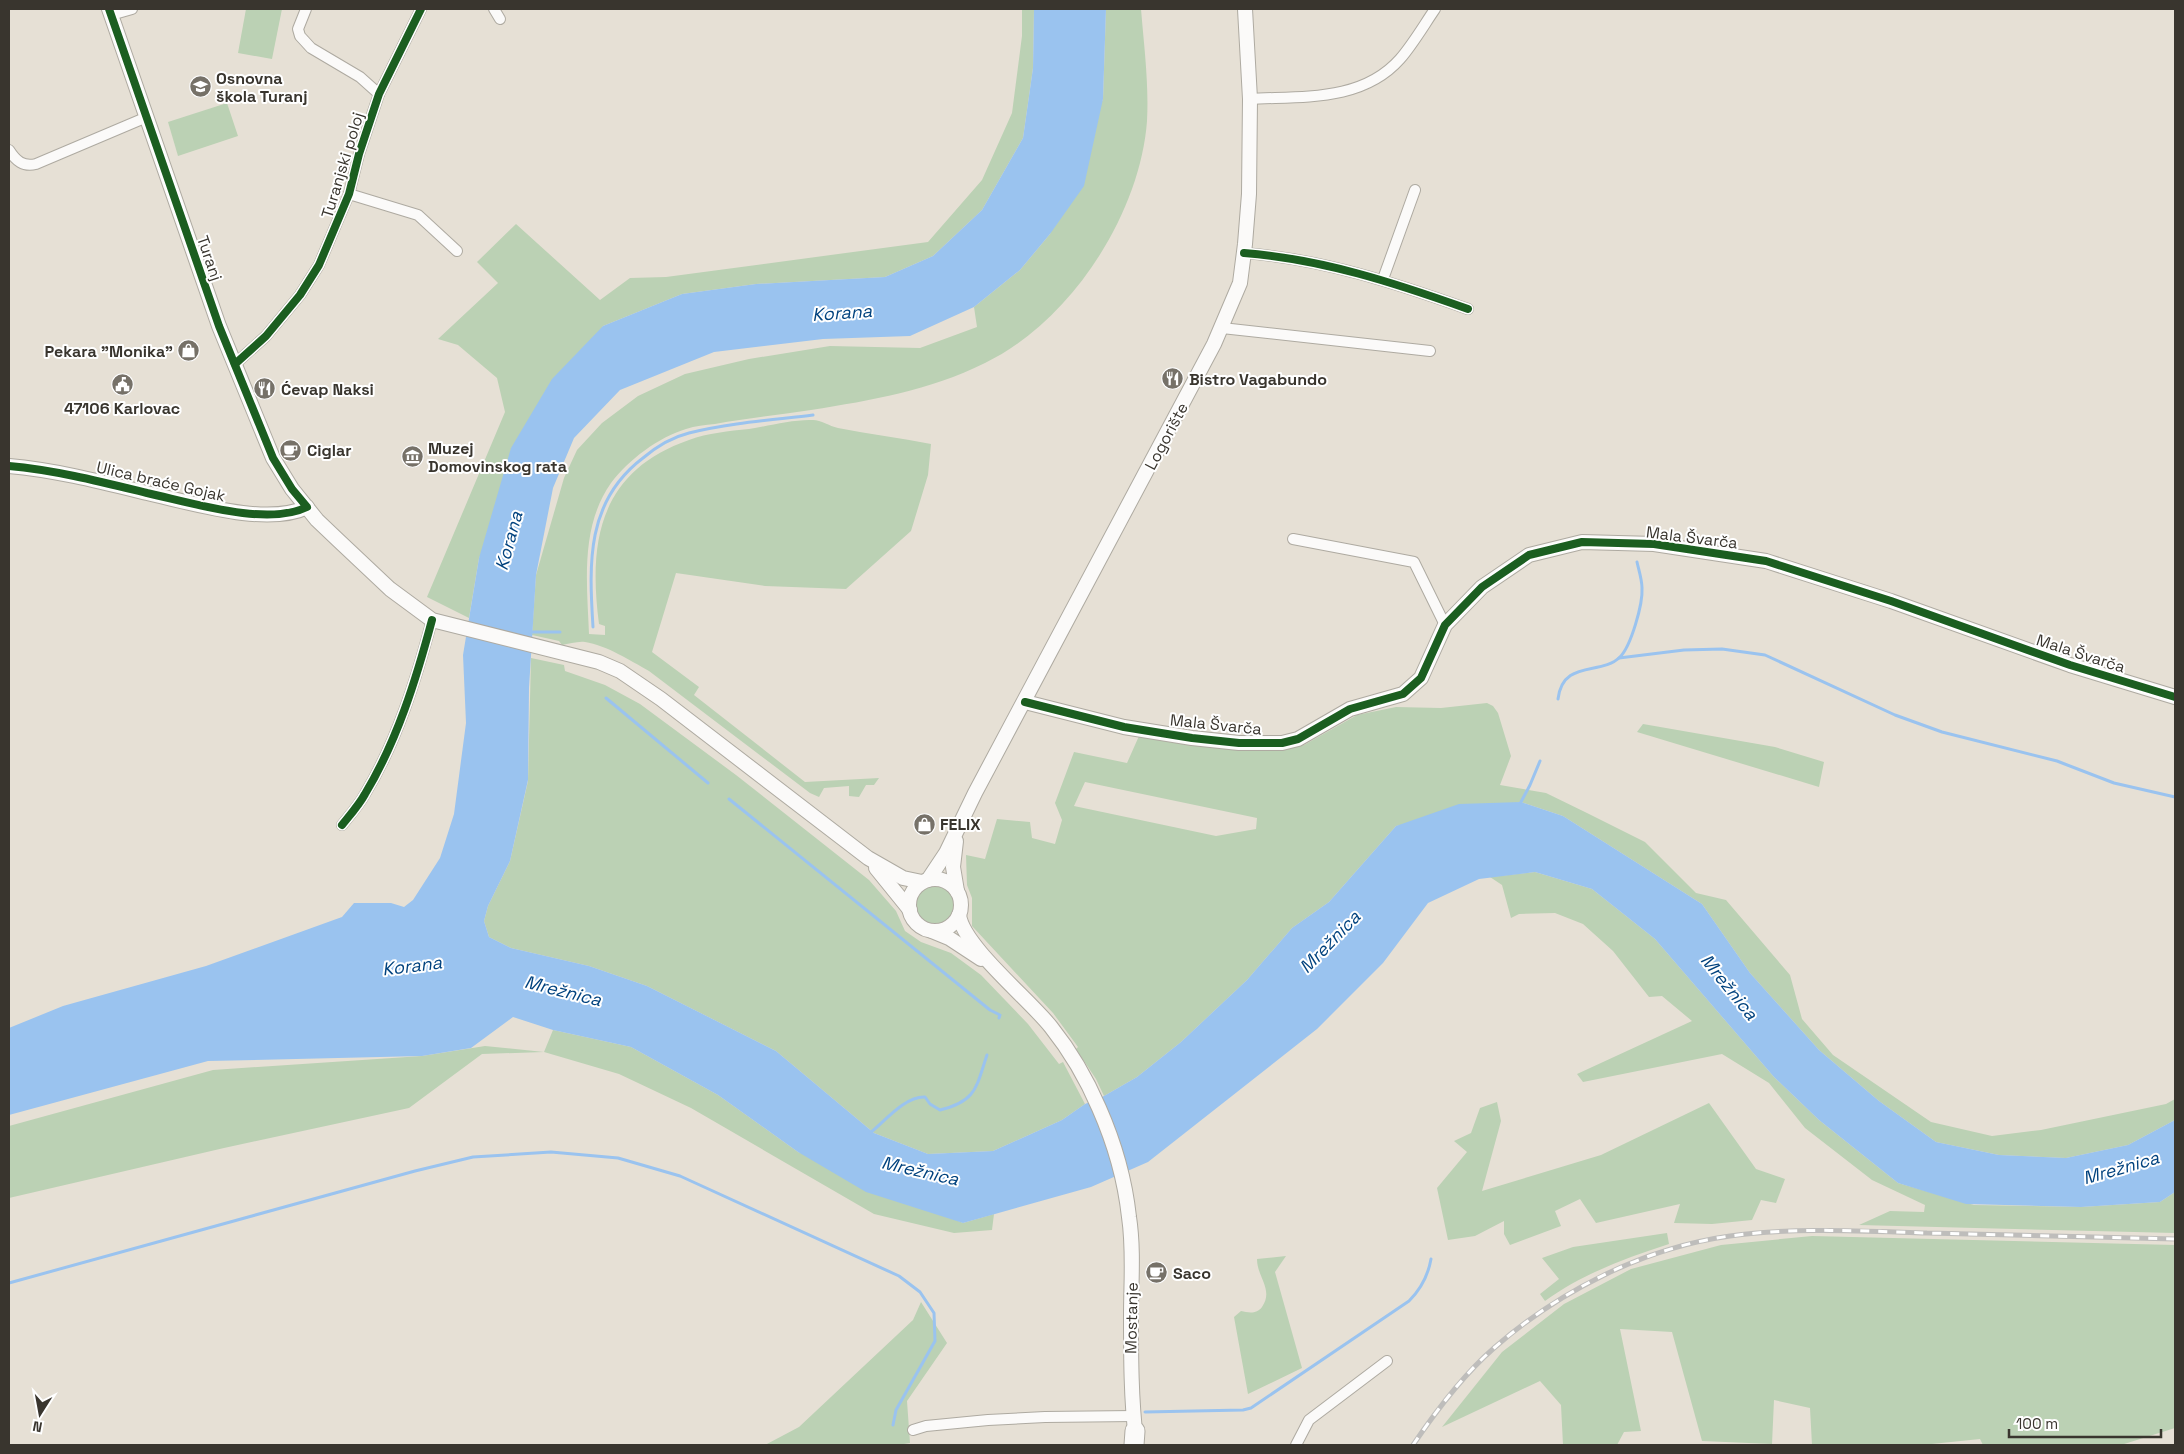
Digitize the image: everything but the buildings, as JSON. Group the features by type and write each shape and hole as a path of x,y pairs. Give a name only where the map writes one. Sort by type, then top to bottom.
{"main road":[{"name":"Logorište","path":"925,881 938,867 958,830 975,793 1222,328 1240,282 1249,194 1250,99 1245,9"},
{"name":"Turanj","path":"110,12 219,326 234,364 273,458 292,489 306,507 390,589 432,620 608,665 636,680 868,858"},
{"name":"Ulica braće Gojak","path":"9,466 84,479 213,509 270,514 298,511 306,507"},
{"name":"Mala Švarča","path":"1025,702 1124,728 1239,743 1282,743 1298,739 1350,709 1403,694 1421,678 1445,625 1482,587 1529,555 1582,542 1654,544 1766,561 1891,601 2070,665 2175,697"},
{"name":"Logorište","path":"957,891 953,868 958,830"},
{"path":"868,858 903,878 944,881 957,891 961,907 959,915 950,926 943,929 929,930"},
{"path":"868,858 910,910 916,923 949,938 998,971"},
{"path":"910,910 912,894 925,881"},
{"path":"959,915 964,932 998,971"},
{"name":"Mostanje","path":"998,971 1040,1014 1068,1049 1100,1110 1118,1162 1125,1191 1132,1241 1131,1381 1135,1434"}],"street":[{"path":"110,12 132,9"},
{"path":"306,9 298,29 305,43 360,77 379,94"},
{"name":"Turanjski poloj","path":"234,364 266,336 300,295 319,265 349,194 359,154 379,94 421,9"},
{"path":"494,9 500,19"},
{"path":"1250,99 1316,96 1348,92 1374,81 1400,59 1435,9"},
{"path":"9,150 20,163 30,166 147,117"},
{"path":"1383,279 1415,190"},
{"path":"349,194 418,215 458,251"},
{"path":"1244,253 1316,263 1383,279 1468,309"},
{"path":"1222,328 1430,351"},
{"path":"1293,539 1414,562 1445,625"},
{"path":"342,825 364,796 382,762 414,684 432,620"},
{"path":"1296,1445 1309,1420 1387,1361"},
{"path":"913,1430 926,1426 1001,1420 1135,1434"}],"green space":[{"path":"246,9 282,9 272,59 238,53"},
{"path":"1022,9 1034,9 1033,68 1023,138 982,210 933,256 885,277 756,284 682,294 603,326 479,558 469,618 427,597 505,412 497,378 458,345 438,339 498,283 477,262 516,224 600,300 630,278 666,277 928,242 982,180 1012,113 1022,36"},
{"path":"1106,9 1141,9 1147,93 1147,121 1142,157 1131,193 1115,228 1095,262 1072,293 1045,321 1016,345 985,363 964,373 921,388 811,410 689,428 676,433 645,450 618,474 601,500 594,518 590,537 587,575 589,634 605,635 605,626 599,624 596,564 599,537 606,512 619,490 636,470 659,453 689,440 704,436 806,420 819,421 838,428 931,444 928,475 911,531 846,589 765,586 676,573 652,652 699,687 694,695 805,782 879,778 874,785 866,785 859,797 849,796 849,786 824,788 819,797 810,793 649,671 610,650 593,644 579,642 562,645 559,641 532,635 536,575 564,478 577,450 602,423 638,396 685,374 749,359 830,346 920,348 977,327 974,307 1020,270 1050,234 1103,99"},
{"path":"227,103 238,136 178,156 168,122"},
{"path":"531,658 564,665 565,671 605,685 640,704 736,775 869,880 896,911 905,931 921,942 951,953 981,975 1028,1024 1059,1064 1063,1062 1085,1104 1062,1120 993,1151 928,1154 874,1133 776,1051 647,986 589,966 511,948 489,937 484,921 488,906 510,861 528,781"},
{"path":"1487,703 1493,706 1498,713 1511,756 1500,785 1546,793 1645,842 1696,893 1726,900 1790,975 1802,1019 1833,1055 1931,1122 1992,1136 2041,1130 2166,1104 2175,1099 2175,1120 2128,1145 2066,1158 1999,1155 1936,1142 1879,1101 1819,1050 1750,973 1702,904 1563,816 1521,802 1396,826 1329,902 1292,928 1247,980 1181,1042 1137,1077 1104,1096 1096,1079 1076,1049 1078,1047 1053,1013 972,926 972,898 967,885 966,855 985,859 997,819 1030,822 1032,838 1055,844 1062,820 1055,803 1074,752 1127,763 1139,736 1238,749 1285,749 1304,745 1357,715 1396,707 1441,708","holes":["1085,782 1257,818 1256,829 1216,836 1074,806"]},
{"path":"1643,724 1775,747 1824,762 1819,787 1637,732"},
{"path":"1535,872 1592,889 1655,939 1774,1077 1819,1120 1898,1183 1974,1205 2081,1207 2160,1202 2175,1192 2175,1233 1859,1225 1890,1211 1924,1212 1925,1205 1872,1180 1805,1128 1769,1083 1722,1054 1583,1082 1577,1074 1692,1021 1662,996 1649,997 1613,951 1583,924 1555,913 1519,914 1511,918 1502,885 1490,877"},
{"path":"935,885 946,888 952,894 955,905 952,916 946,922 935,925 924,922 918,916 915,905 918,894 924,888"},
{"path":"553,1030 631,1047 718,1095 798,1152 963,1223 994,1214 992,1230 954,1233 874,1214 691,1108 619,1074 544,1052"},
{"path":"485,1046 544,1052 482,1054 409,1108 224,1148 9,1198 9,1126 213,1070 422,1056"},
{"path":"1497,1102 1501,1121 1482,1191 1601,1155 1709,1103 1756,1169 1785,1179 1776,1203 1761,1200 1752,1220 1712,1224 1674,1223 1680,1204 1596,1223 1580,1199 1555,1211 1561,1226 1510,1245 1504,1234 1504,1221 1475,1236 1448,1240 1437,1188 1467,1152 1454,1141 1471,1133 1480,1108"},
{"path":"1667,1233 1669,1244 1589,1275 1545,1301 1540,1294 1559,1279 1542,1258 1573,1247"},
{"path":"1812,1236 2175,1245 2175,1428 2121,1445 1983,1445 1980,1439 1922,1445 1812,1445 1810,1408 1774,1400 1772,1444 1702,1441 1672,1332 1620,1329 1641,1431 1624,1432 1617,1445 1563,1445 1561,1405 1540,1381 1442,1427 1502,1352 1564,1304 1631,1269 1721,1245"},
{"path":"1286,1256 1275,1272 1302,1368 1248,1394 1234,1317 1241,1311 1258,1311 1265,1301 1266,1289 1259,1272 1257,1259"},
{"path":"921,1302 947,1343 907,1401 910,1443 898,1445 765,1445 799,1427 913,1320"}],"water":[{"path":"1034,9 1106,9 1103,99 1084,186 1050,234 1020,270 974,307 910,336 823,339 714,352 620,390 574,438 553,488 536,575 529,688 528,780 510,861 488,906 484,921 489,937 511,948 589,966 647,986 776,1051 874,1133 928,1154 993,1151 1062,1120 1085,1104 1104,1096 1137,1077 1181,1042 1247,980 1292,928 1329,902 1396,826 1459,804 1521,802 1563,816 1702,904 1750,973 1819,1050 1879,1101 1936,1142 1999,1155 2066,1158 2128,1145 2175,1120 2175,1192 2160,1202 2081,1207 1966,1204 1898,1183 1819,1120 1774,1077 1655,939 1592,889 1535,872 1479,879 1428,903 1383,963 1317,1029 1148,1162 1091,1187 963,1223 866,1192 798,1152 718,1095 631,1047 553,1030 513,1017 471,1048 422,1056 208,1061 9,1115 9,1028 63,1006 206,966 342,917 354,903 391,903 404,907 413,900 440,858 454,814 466,723 463,655 479,558 511,448 552,379 603,326 682,294 756,284 885,277 933,256 982,210 1023,138 1033,68"}],"waterway":[{"path":"593,627 591,580 595,535 601,513 624,475 653,450 683,435 735,424 813,415"},
{"path":"1558,699 1561,686 1567,678 1575,673 1612,663 1624,652 1636,624 1641,604 1642,585 1637,562"},
{"path":"530,632 560,632"},
{"path":"1619,658 1684,650 1722,649 1765,655 1895,715 1942,732 2057,761 2114,783 2175,797"},
{"path":"606,698 708,783"},
{"path":"1521,802 1540,761"},
{"path":"729,799 990,1010 1000,1015 999,1018"},
{"path":"870,1133 896,1110 918,1098 925,1097 930,1104 940,1110 961,1102 968,1097 977,1084 987,1055"},
{"path":"9,1283 415,1171 473,1157 551,1152 618,1158 680,1176 899,1276 920,1292 934,1313 935,1341 896,1410 893,1425"},
{"path":"1145,1412 1243,1410 1251,1408 1409,1301 1423,1282 1431,1259"}],"railway":[{"path":"1413,1445 1461,1382 1494,1348 1519,1327 1546,1308 1604,1275 1634,1262 1698,1242 1730,1236 1779,1231 2175,1239"}],"cycle path":[{"path":"9,466 44,470 228,511 271,515 290,513 307,507 292,489 273,458 219,326 109,9"},
{"path":"235,364 266,336 300,295 319,265 349,194 359,154 379,94 421,9"},
{"path":"1244,253 1330,266 1386,281 1468,309"},
{"path":"1025,702 1124,727 1192,738 1239,743 1282,743 1298,739 1350,709 1403,694 1421,678 1445,625 1482,587 1529,555 1582,542 1654,544 1766,561 1891,601 2070,665 2175,697"},
{"path":"342,825 363,798 387,753 412,687 432,620"}],"place":[{"name":"Osnovna škola Turanj","path":"200,87"},
{"name":"Pekara \"Monika\"","path":"189,351"},
{"name":"Bistro Vagabundo","path":"1173,379"},
{"name":"47106 Karlovac","path":"122,384"},
{"name":"Ćevap Naksi","path":"265,389"},
{"name":"Ciglar","path":"291,450"},
{"name":"Muzej Domovinskog rata","path":"412,457"},
{"name":"FELIX","path":"924,824"},
{"name":"Saco","path":"1157,1273"}],"water label":[{"name":"Korana","path":"842,313"},
{"name":"Korana","path":"509,541"},
{"name":"Mrežnica","path":"1330,942"},
{"name":"Korana","path":"412,966"},
{"name":"Mrežnica","path":"1729,987"},
{"name":"Mrežnica","path":"563,991"},
{"name":"Mrežnica","path":"2121,1168"},
{"name":"Mrežnica","path":"920,1171"}]}
